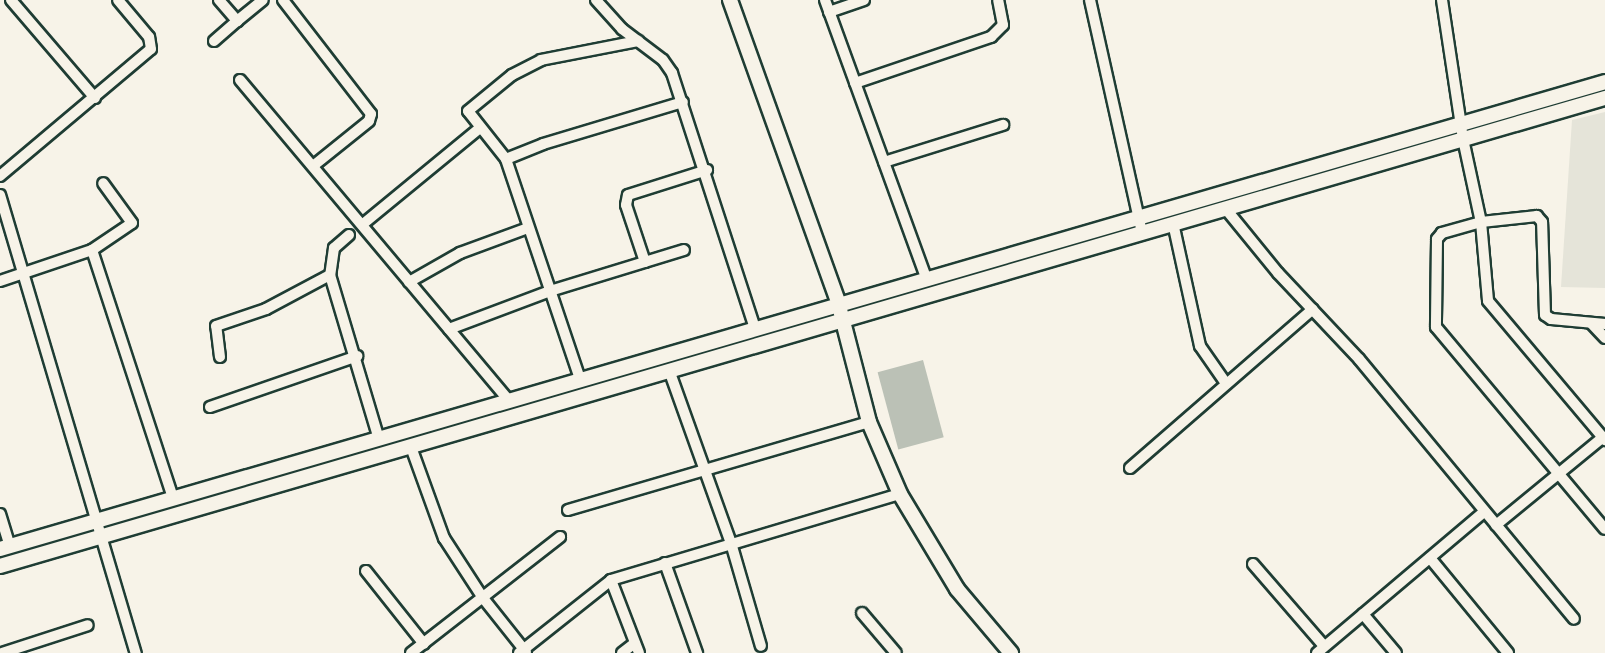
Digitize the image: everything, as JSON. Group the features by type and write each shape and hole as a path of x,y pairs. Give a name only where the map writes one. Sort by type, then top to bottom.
{"main road":[{"path":"730,0 838,302 869,422 900,494 957,589 1011,653"},
{"path":"5,547 99,528 411,447 1225,208 1605,82"},
{"path":"0,566 173,498 838,302 1138,217 1462,131 1605,98"}],"street":[{"path":"11,0 95,98"},
{"path":"0,176 151,49 149,37 118,0"},
{"path":"219,0 237,21"},
{"path":"214,41 263,0"},
{"path":"283,0 371,114 370,119 313,166"},
{"path":"596,0 668,67 707,170 755,328"},
{"path":"825,0 926,278"},
{"path":"829,12 864,0"},
{"path":"855,83 991,37 1003,25 998,0"},
{"path":"1090,0 1142,232"},
{"path":"1442,0 1462,131 1481,222 1485,289 1491,306 1604,439 1496,525"},
{"path":"580,379 506,159 480,128 469,109 518,71 549,58 638,41"},
{"path":"240,80 509,401"},
{"path":"506,159 543,144 683,102"},
{"path":"884,162 1003,125"},
{"path":"363,224 480,128"},
{"path":"645,262 626,205 628,195 707,170"},
{"path":"0,281 92,250 132,223 103,183"},
{"path":"0,195 136,653"},
{"path":"1225,208 1574,619"},
{"path":"1605,324 1551,319 1543,311 1540,219 1532,215 1481,222 1442,233 1437,239 1435,324 1605,529"},
{"path":"1173,223 1200,346 1225,382"},
{"path":"409,282 460,253 528,228"},
{"path":"349,235 334,248 330,275 357,356 379,439"},
{"path":"92,250 173,498"},
{"path":"449,329 550,291 684,250"},
{"path":"220,357 216,326 266,309 330,275"},
{"path":"1130,468 1225,382 1313,309"},
{"path":"1592,324 1605,338"},
{"path":"210,407 357,356"},
{"path":"669,370 731,543 761,646"},
{"path":"568,510 869,422"},
{"path":"411,447 444,538 523,652 611,580 900,494"},
{"path":"1253,564 1321,650 1484,512"},
{"path":"0,514 5,547"},
{"path":"411,653 560,537"},
{"path":"1430,558 1508,653"},
{"path":"665,563 697,653"},
{"path":"366,571 424,644"},
{"path":"611,580 637,648 622,653"},
{"path":"862,613 896,653"},
{"path":"1363,614 1396,653"},
{"path":"2,653 88,625"}],"shaded area":[{"path":"1605,112 1605,288 1561,287 1572,120"}],"building":[{"path":"923,360 944,437 898,449 878,372"}]}
